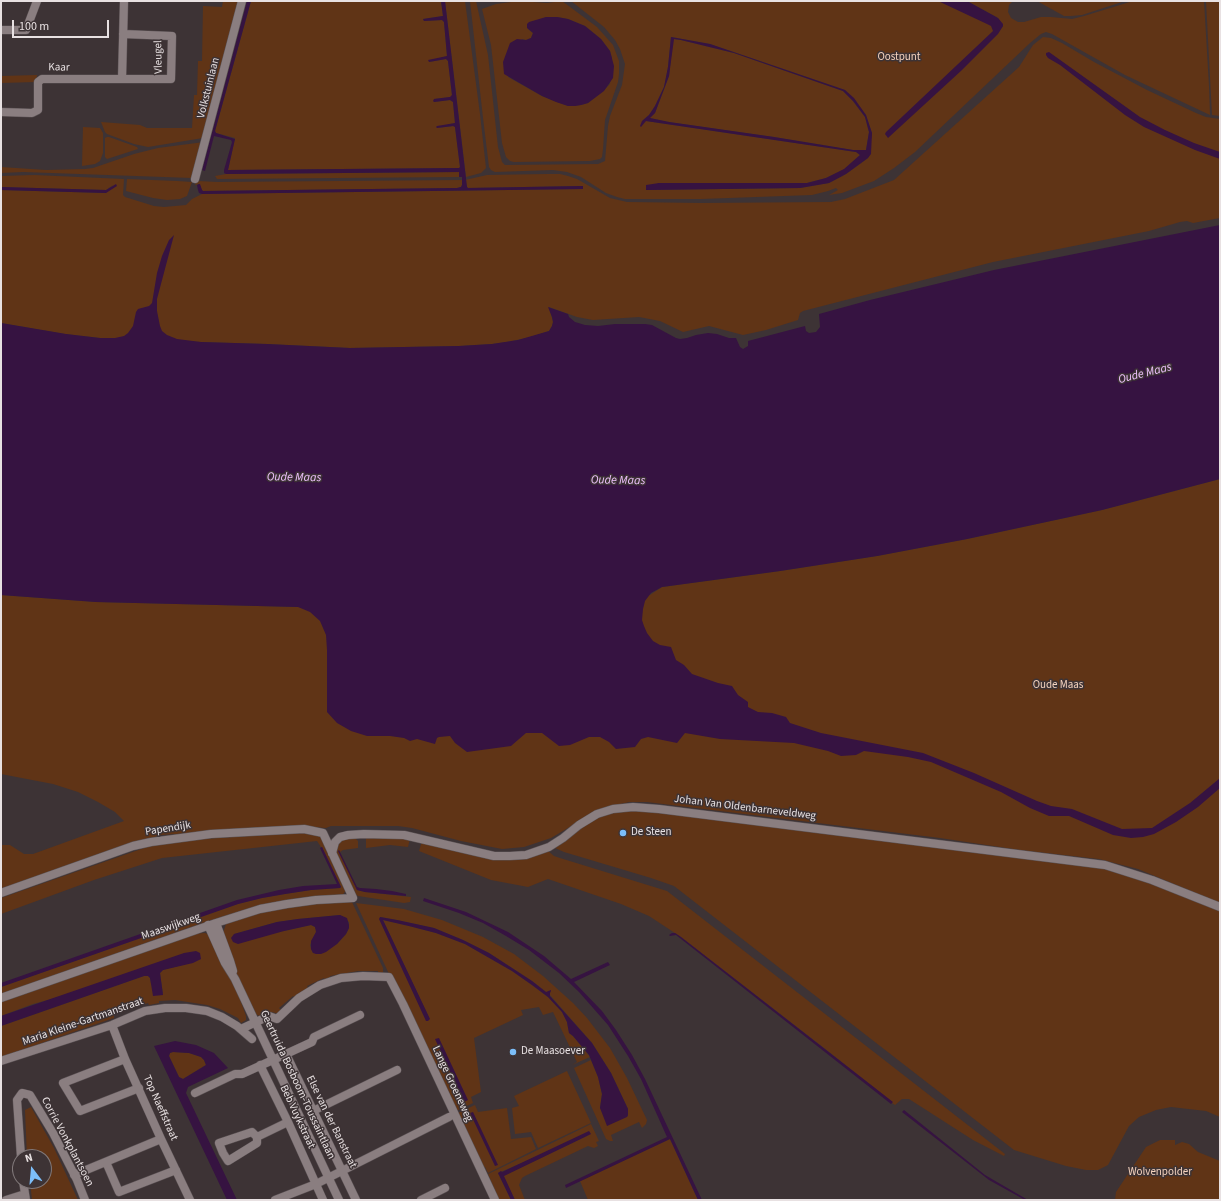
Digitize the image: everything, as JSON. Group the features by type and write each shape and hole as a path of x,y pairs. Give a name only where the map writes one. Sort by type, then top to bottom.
{"street":[{"path":"1,30 26,30 37,1"},
{"path":"122,79 124,1"},
{"name":"Volkstuinlaan","path":"195,179 242,1"},
{"name":"Vleugel","path":"122,79 171,80 172,36 123,34"},
{"name":"Kaar","path":"1,112 32,112 38,110 38,82 42,78 122,79"},
{"name":"Johan Van Oldenbarneveldweg","path":"332,853 335,842 340,837 364,834 404,835 494,856 526,854 549,846 597,814 613,809 633,807 1105,865 1152,880 1220,907"},
{"name":"Papendijk","path":"1,893 133,846 211,834 304,829 323,833 332,853"},
{"name":"Maaswijkweg","path":"1,998 212,924 260,909 316,900 353,898 332,853"},
{"name":"Geertruida Bosboom-Toussaintlaan","path":"212,924 225,963 235,979 340,1200"},
{"name":"Lange Groeneweg","path":"255,1021 269,1016 277,1019 299,998 320,985 341,978 363,976 389,977 495,1200"},
{"name":"Maria Kleine-Gartmanstraat","path":"1,1061 112,1025 145,1011 165,1008 186,1008 207,1011 222,1017 241,1029 252,1039"},
{"path":"195,1092 234,1074 242,1074 312,1042 314,1037 360,1015"},
{"path":"241,1029 255,1021"},
{"name":"Top Naeffstraat","path":"112,1025 125,1059 190,1200"},
{"name":"Else van der Banstraat","path":"286,1054 356,1200"},
{"path":"125,1059 63,1083 80,1111 139,1088"},
{"name":"Beb Vuykstraat","path":"260,1065 288,1122 323,1200"},
{"path":"313,1111 397,1070"},
{"name":"Corrie Vonkplantsoen","path":"21,1149 17,1100 22,1093 30,1095 53,1134 86,1200"},
{"path":"275,1200 329,1178 449,1117"},
{"path":"257,1137 288,1122"},
{"path":"252,1132 257,1137 258,1143 228,1161 219,1143 252,1132"},
{"path":"74,1175 161,1139"},
{"path":"106,1162 120,1192 176,1170"},
{"path":"421,1200 445,1188"},
{"path":"6,1200 25,1197"}],"green space":[{"path":"223,1 239,1 203,138 148,147 134,144 107,134 101,122 140,125 147,128 192,128 194,95 197,95 198,61 202,61 203,6 222,7"},
{"path":"251,1 441,1 443,16 423,19 424,21 442,20 444,22 447,56 429,62 446,59 448,61 452,95 451,97 434,99 434,102 450,100 453,102 455,123 437,128 455,127 460,167 228,170 235,138 216,133 215,131"},
{"path":"445,1 465,1 480,114 486,168 481,173 466,177"},
{"name":"Oostpunt","path":"470,1 476,1 488,55 498,147 502,162 505,165 598,164 605,161 610,116 622,85 625,64 615,40 604,27 571,1 952,1 1000,30 1003,26 998,18 967,1 1013,1 1009,5 1008,12 1011,18 1018,22 1024,22 1041,17 1072,19 1133,1 1204,1 1210,115 1125,75 1046,32 1030,43 915,152 874,181 842,193 829,195 838,190 836,188 812,195 701,199 625,199 606,193 581,177 567,172 553,170 495,172 489,167","holes":["671,37 710,44 845,90 866,115 872,133 868,158 846,174 829,183 800,188 646,190 659,183 807,183 826,178 845,169 860,155 856,152 642,121 649,115 655,106 664,87"]},
{"path":"519,1 547,3 562,1 597,27 613,45 619,61 619,74 618,82 605,120 602,157 600,159 590,161 514,162 510,161 506,157 502,143 491,45 482,9 496,4","holes":["546,17 568,19 585,26 601,39 610,51 612,58 610,84 588,103 568,106 542,96 508,77 522,39 526,40 531,38 533,33 528,29"]},
{"path":"1037,1 1125,1 1082,15 1064,16"},
{"path":"1206,1 1220,1 1220,116 1212,115"},
{"path":"1043,37 1051,38 1062,43 1147,90 1196,113 1206,117 1220,119 1220,218 1193,223 1187,221 1180,222 1149,231 993,262 803,311 800,313 798,320 766,330 743,335 709,326 683,332 660,321 639,317 593,320 577,317 549,307 553,322 549,331 531,337 507,342 459,346 350,348 100,338 65,334 1,323 1,190 106,193 113,185 106,190 1,187 1,176 34,175 124,179 123,195 125,197 154,206 164,207 186,205 192,199 202,194 583,189 582,186 468,188 465,180 487,175 547,174 560,174 577,179 610,198 627,202 831,202 845,199 894,180 1019,67 1033,45"},
{"path":"673,39 734,53 843,91 865,117 869,132 866,150 853,150 649,118 655,113 669,76"},
{"path":"37,75 36,82 1,83 1,76"},
{"path":"83,127 100,128 103,133 103,153 100,161 95,164 82,166"},
{"path":"107,137 137,147 138,149 107,159 105,157 105,138"},
{"path":"204,142 192,178 23,172 1,173 1,167 46,170 93,168 134,154 158,148"},
{"path":"459,172 459,177 217,179 215,176 226,174"},
{"path":"127,179 192,182 187,196 180,199 167,200 126,191"},
{"path":"462,180 461,187 457,188 203,191 199,184 195,185 198,181"},
{"name":"Oude Maas","path":"1220,479 1220,903 1138,869 1099,859 647,802 629,802 600,809 551,838 524,847 502,849 398,826 331,826 326,828 302,826 160,835 1,892 1,845 10,845 24,854 33,854 124,821 115,812 78,792 53,784 1,774 1,595 96,602 298,607 650,595 662,587 877,556 967,539 1102,510"},
{"path":"629,810 675,814 1103,867 1220,910 1220,1117 1206,1111 1171,1107 1156,1110 1139,1117 1129,1126 1108,1165 1098,1170 1086,1170 1066,1166 1014,1150 674,886 564,852 553,847 592,821 608,814"},
{"path":"304,832 321,837 346,890 342,896 297,898 254,907 208,921 1,994 1,987 238,904 285,894 341,887 322,847 317,841 162,858 94,880 1,914 1,898 165,842"},
{"path":"366,836 410,839 408,847 390,845 366,848"},
{"path":"354,837 358,841 358,848 343,850 340,852 339,850 357,890 411,897 410,902 404,903 358,896 354,893 336,856 336,848 340,841"},
{"path":"422,841 484,857 547,850 554,856 667,891 1005,1154 1004,1156 973,1140 909,1099 902,1099 895,1105 892,1103 681,937 649,916 621,904 548,879 528,887 491,880 419,851"},
{"path":"333,902 352,902 383,968 383,973 378,973 378,971 358,971 330,976 330,979 325,980 324,978 307,986 308,988 295,998 293,996 279,1008 281,1010 279,1013 271,1012 260,1016 257,1015 237,976 223,933 228,922 284,907","holes":["340,915 349,922 349,928 346,934 337,944 313,953 310,945 316,929 311,925 284,931 234,934 277,922 298,919"]},
{"path":"356,903 404,909 442,920 483,937 514,954 543,976 587,1018 610,1048 627,1078 647,1120 646,1124 642,1128 639,1122 611,1135 613,1141 606,1139 574,1068 591,1060 598,1077 602,1094 600,1108 627,1117 628,1109 611,1073 592,1043 550,995 550,993 546,992 489,953 463,940 434,928 380,917 430,1020 383,920 436,933 465,944 512,971 548,997 562,1012 567,1022 569,1033 590,1057 572,1065 577,1062 553,1012 543,1015 539,1007 521,1010 523,1015 474,1038 481,1092 471,1097 473,1103 456,1111"},
{"path":"205,933 210,935 213,940 240,999 246,1020 241,1023 238,1018 220,1009 207,1005 175,1000 159,1001 159,1003 149,1005 148,1003 135,1007 114,1015 114,1018 1,1057 1,1026 144,976 148,976 151,983 163,994 160,973 163,970 201,959 33,1004 1,1016 1,1001 192,934"},
{"path":"170,1053 189,1053 201,1057 206,1065 183,1079 179,1077 169,1056"},
{"path":"567,1071 591,1123 538,1148 531,1132 515,1134 512,1108 519,1106 514,1096"},
{"path":"475,1105 478,1112 507,1108 511,1139 531,1137 536,1149 488,1173 485,1167 483,1167 458,1113"},
{"path":"31,1107 54,1148 78,1200 32,1200 31,1189 52,1189 52,1149 27,1149 25,1110"},
{"path":"591,1124 599,1141 596,1142 598,1146 594,1148 588,1146 522,1178 519,1185 525,1200 515,1200 503,1176 591,1134 498,1173 511,1200 499,1200 488,1174"},
{"path":"670,1139 698,1200 588,1200 580,1181"},
{"name":"Wolvenpolder","path":"1160,1140 1175,1140 1175,1145 1182,1142 1189,1144 1198,1152 1220,1161 1220,1200 1115,1200 1116,1192 1146,1147"}],"water":[{"path":"247,1 251,1 215,131 216,133 235,139 228,170 459,168 455,127 436,127 455,123 453,102 450,100 433,101 434,99 450,97 452,95 448,61 446,59 429,62 428,60 447,56 444,22 442,20 424,21 423,19 443,16 441,1 445,1 467,187 583,186 583,189 199,193 197,185 199,184 203,191 457,188 461,187 462,185 462,177 459,177 459,172 226,174 224,173 224,170 232,142 231,140 214,136 205,171 202,170"},
{"path":"938,1 967,1 998,18 1003,26 998,34 962,70 888,138 885,134 886,132 993,31 991,26"},
{"path":"546,17 568,19 585,26 601,39 610,51 614,66 613,78 604,91 588,103 568,106 556,102 542,96 504,74 503,62 510,43 517,39 526,40 531,38 533,33 527,28 527,24"},
{"path":"671,37 710,44 845,90 854,98 866,115 872,133 871,154 868,158 846,174 829,183 800,188 646,190 646,185 659,183 807,183 826,178 844,169 860,155 856,152 646,121 641,127 642,121 649,115 655,106 664,87","holes":["674,39 734,53 843,91 865,117 869,132 866,150 853,150 650,118 655,113 669,76"]},
{"path":"1049,52 1140,117 1194,143 1220,152 1220,159 1195,150 1144,127 1125,115 1060,65 1048,58 1046,53"},
{"path":"116,184 117,186 106,193 1,190 1,187 106,190"},
{"path":"1220,225 1220,479 1102,510 967,539 877,556 662,587 651,593 645,601 643,609 642,620 647,633 653,641 660,645 671,647 676,660 684,665 692,674 732,686 738,695 748,702 748,707 758,712 772,713 786,717 790,723 821,733 923,753 974,773 1037,801 1051,806 1072,809 1122,829 1152,828 1190,803 1220,778 1220,788 1198,807 1176,822 1154,834 1131,838 1113,835 1069,816 1049,816 1030,808 1001,792 931,762 908,757 864,751 856,755 841,756 828,751 794,743 720,739 685,733 677,743 648,737 641,739 635,747 616,749 609,742 600,737 589,737 570,745 559,746 542,733 526,733 511,746 467,752 455,743 450,736 437,738 435,744 417,739 410,741 404,738 390,736 367,736 351,731 337,723 327,712 326,635 320,621 310,612 298,607 96,602 1,595 1,323 100,338 115,338 124,336 133,326 138,309 149,306 152,303 157,273 162,256 169,240 174,235 157,299 157,311 162,331 177,339 201,342 350,348 492,344 518,340 549,331 553,322 548,307 568,314 569,317 575,322 585,325 652,325 680,339 708,333 717,334 729,338 736,338 740,347 743,349 748,346 748,341 805,326 806,331 809,333 816,332 820,327 819,314 870,300 994,270"},
{"path":"322,847 341,887 340,888 285,894 238,904 1,987 1,983 237,900 303,886 337,884 320,848"},
{"path":"339,850 357,887 392,891 406,894 406,896 357,890 338,851"},
{"path":"424,898 466,912 508,932 544,956 571,979 608,962 610,965 574,982 602,1011 632,1055 645,1079 702,1200 698,1200 670,1139 566,1188 565,1185 667,1137 641,1079 608,1025 579,992 559,973 529,950 483,923 423,901"},
{"path":"340,915 347,918 349,928 337,944 321,954 313,953 311,949 311,941 316,932 315,927 311,925 238,944 233,942 231,938 234,934 277,922"},
{"path":"380,917 434,928 463,940 489,953 546,992 551,990 550,996 592,1043 611,1073 628,1109 627,1117 607,1126 600,1108 602,1094 598,1077 589,1055 569,1033 567,1022 562,1012 548,997 512,971 465,944 436,933 383,920 430,1019 426,1021 379,919"},
{"path":"675,933 681,937 893,1102 891,1104 676,935 669,935"},
{"path":"196,951 200,953 201,959 193,963 163,970 160,973 163,995 153,996 150,978 148,976 144,976 1,1026 1,1016 184,953"},
{"path":"439,1038 468,1100 464,1102 435,1039"},
{"path":"175,1041 196,1045 214,1053 228,1068 188,1087 186,1093 237,1200 227,1200 154,1046","holes":["173,1052 189,1053 201,1057 206,1065 183,1079 179,1077 169,1056 170,1053"]},
{"path":"904,1110 985,1175 1028,1200 1025,1200 989,1180 902,1112"},
{"path":"473,1112 498,1165 495,1166 470,1113"},
{"path":"589,1131 591,1134 504,1176 515,1200 511,1200 498,1173"}],"place":[{"name":"De Steen","path":"623,833"},
{"name":"De Maasoever","path":"513,1052"}]}
